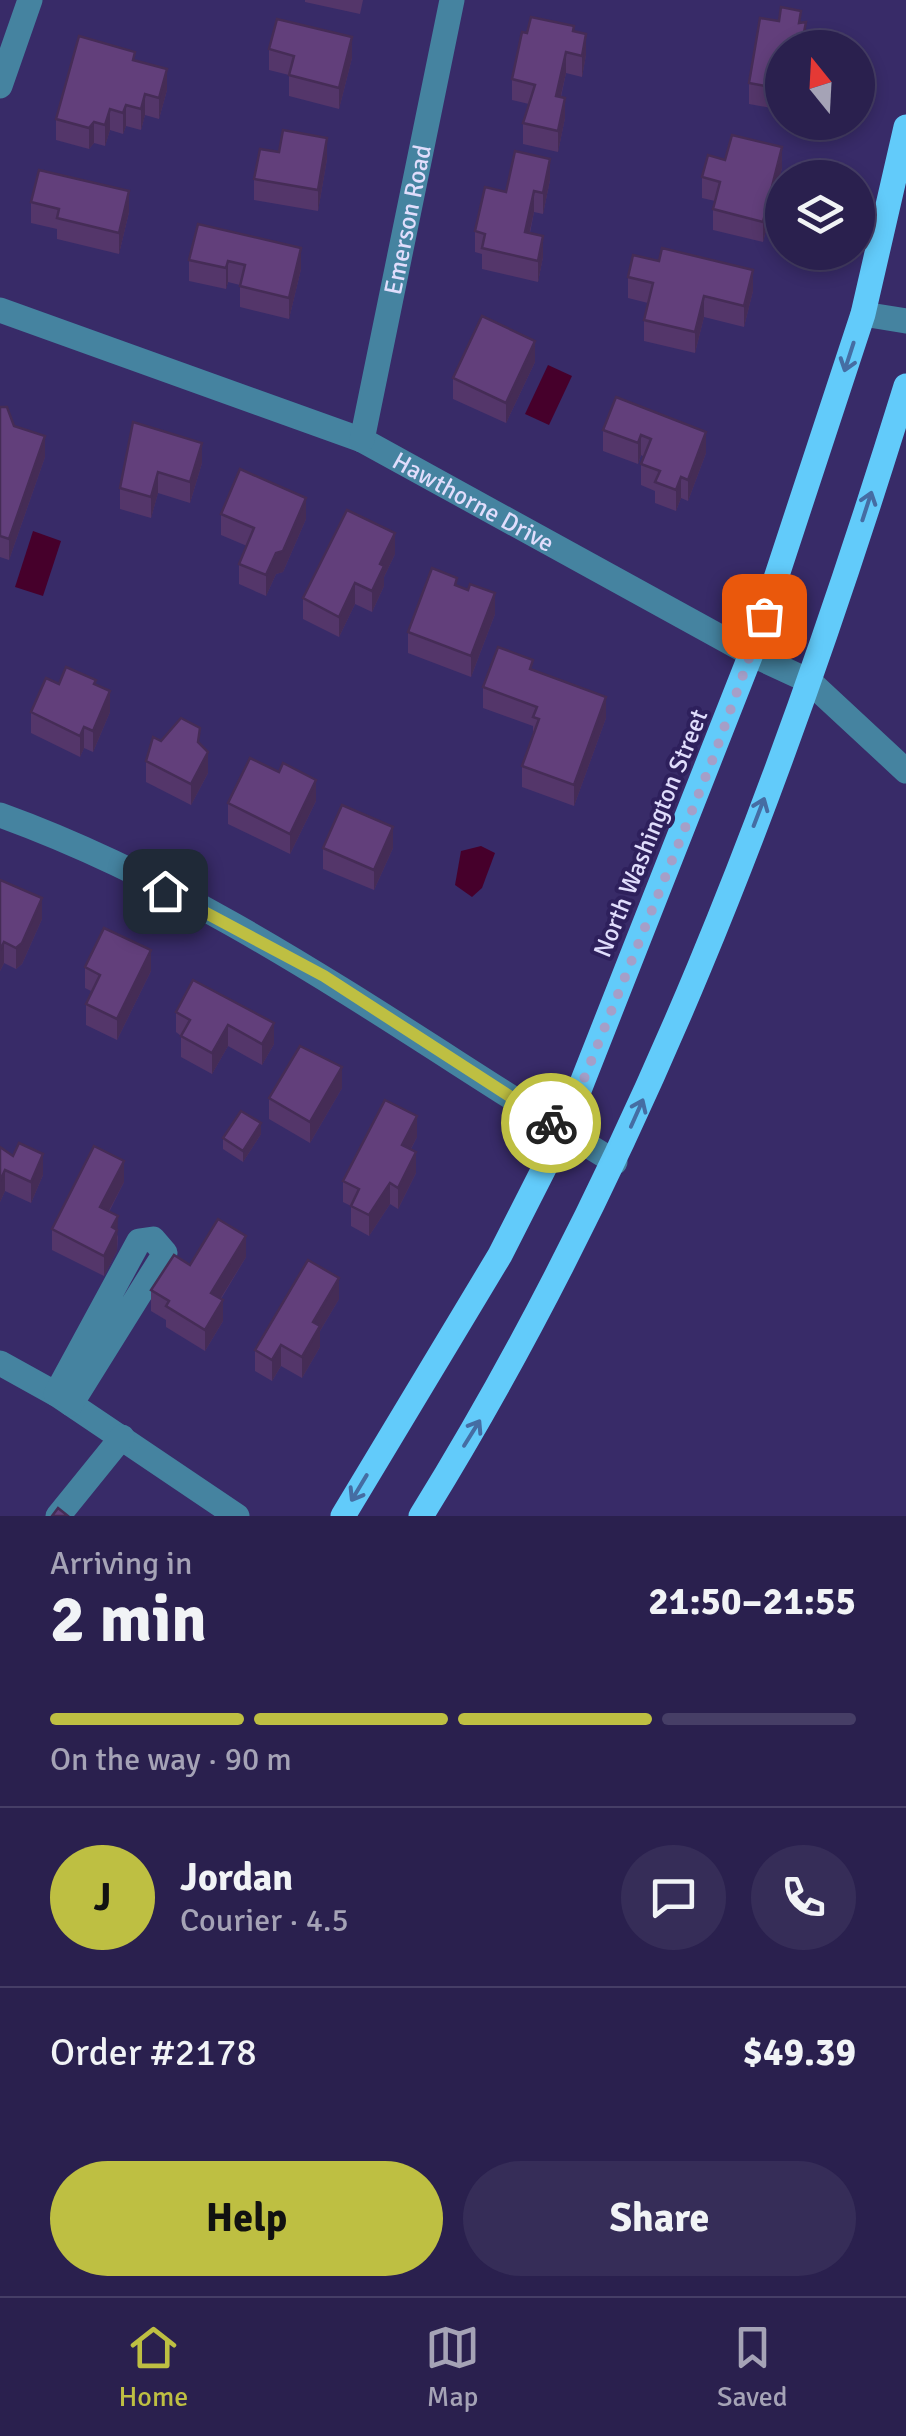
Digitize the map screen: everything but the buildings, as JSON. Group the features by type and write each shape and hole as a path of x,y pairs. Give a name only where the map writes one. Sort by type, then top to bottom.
{"main road":[{"name":"North Washington Street","path":"343,1516 500,1255 563,1131 751,654 863,314 906,127"},
{"path":"421,1516 498,1392 615,1162 679,1021 809,680 906,386"}],"street":[{"path":"0,86 30,0"},
{"name":"Emerson Road","path":"362,440 452,0"},
{"name":"Hawthorne Drive","path":"0,310 362,440 751,654 809,680 906,771"},
{"path":"863,314 906,321"},
{"path":"0,815 69,840 324,976 615,1162"},
{"path":"153,1239 166,1253 63,1399 140,1241 153,1239"},
{"path":"0,1363 122,1437 237,1516"},
{"path":"58,1516 122,1437"}],"shaded area":[{"path":"548,365 572,376 549,425 525,414"},
{"path":"33,531 61,541 43,596 15,587"},
{"path":"481,846 495,853 482,888 472,897 455,885 461,851"}],"way so far":[{"path":"551,1123 563,1131 714,756 764,616"}],"route":[{"path":"165,891 324,976 551,1123"}]}
